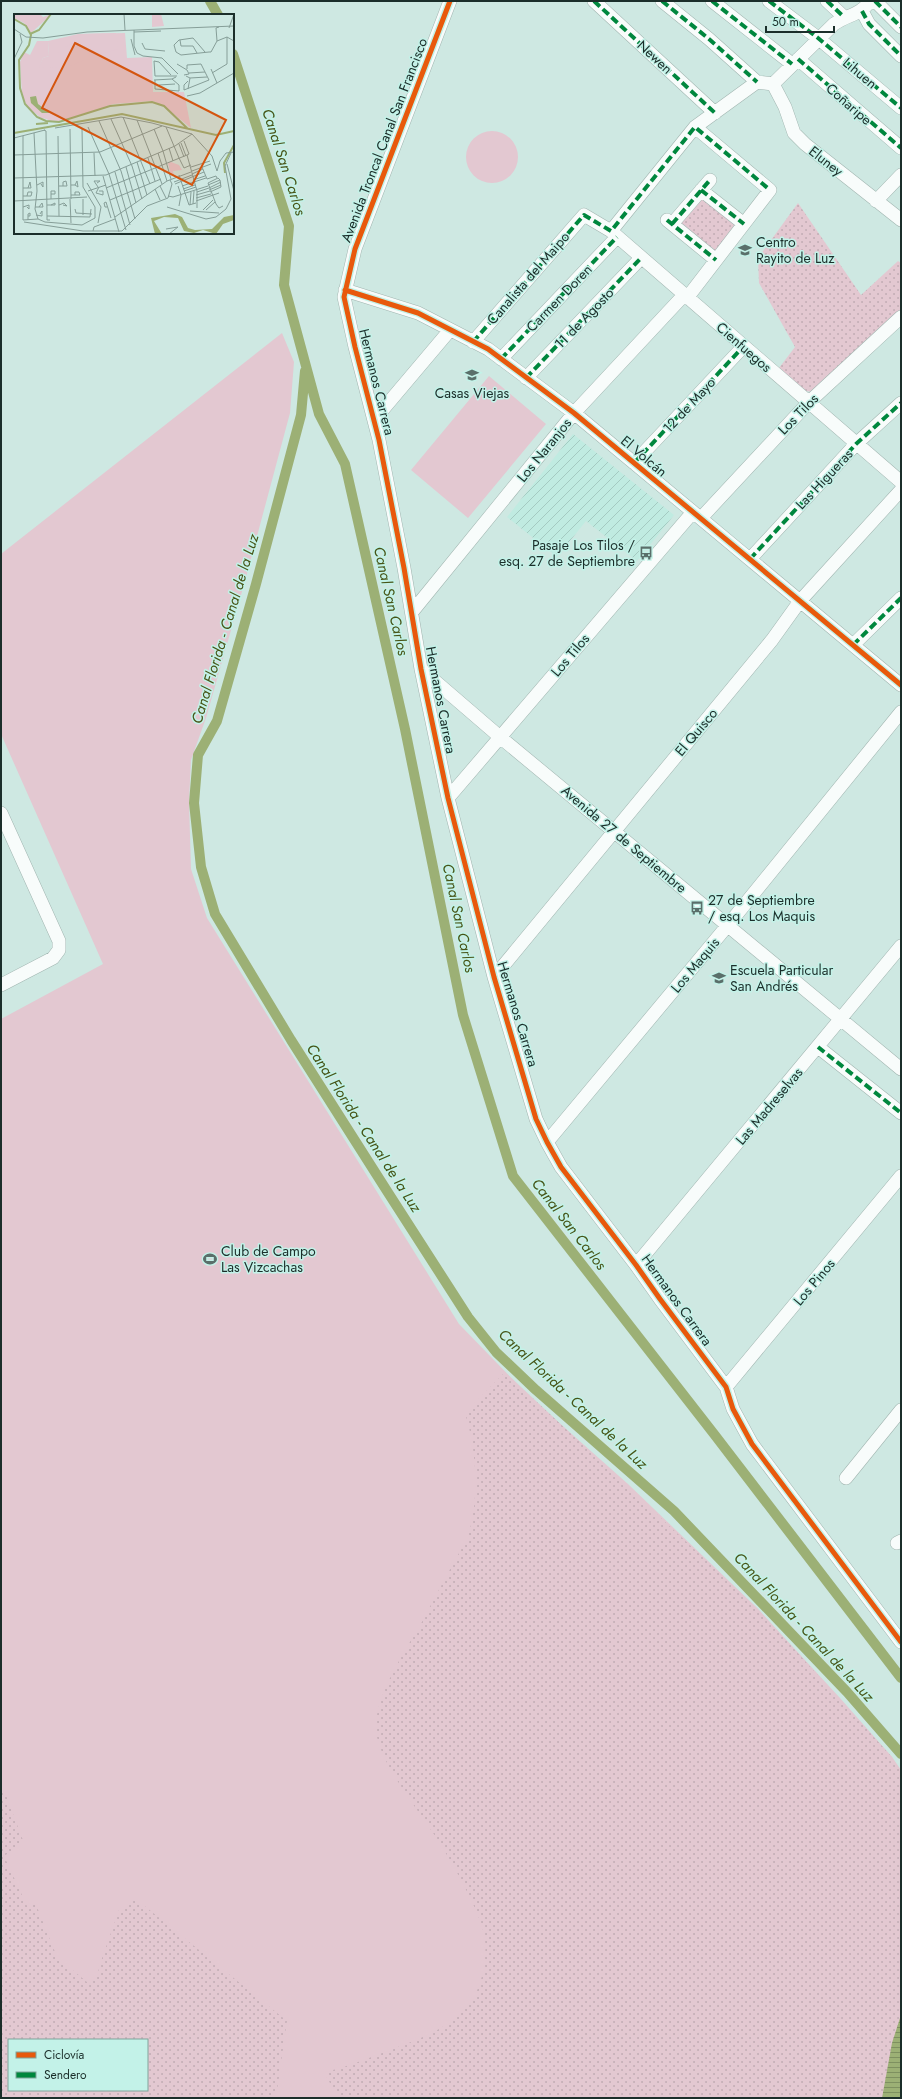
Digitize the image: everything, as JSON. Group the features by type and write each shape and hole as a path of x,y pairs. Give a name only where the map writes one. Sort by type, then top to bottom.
{"street":[{"name":"Avenida Troncal Canal San Francisco","path":"346,290 355,249 450,1"},
{"name":"Newen","path":"594,1 715,113"},
{"path":"662,1 709,39 757,82 773,84 818,38 844,18 867,6 869,24 901,56"},
{"name":"Coñaripe","path":"712,1 795,61 901,148"},
{"name":"Lihuen","path":"769,1 818,38 901,108"},
{"path":"827,1 844,18"},
{"path":"875,1 901,27"},
{"name":"Carmen Doren","path":"501,359 614,234 696,127 757,82"},
{"name":"Eluney","path":"773,84 785,107 794,134 901,220"},
{"name":"Los Naranjos","path":"412,612 574,413 685,296 716,260 770,190 696,127"},
{"path":"876,201 901,174"},
{"path":"710,180 670,222 716,260"},
{"path":"701,190 744,224"},
{"name":"Cienfuegos","path":"584,215 614,234 901,482"},
{"name":"Canalista del Maipo","path":"473,342 584,215"},
{"name":"11 de Agosto","path":"526,378 641,258"},
{"name":"El Volcán","path":"346,290 418,313 473,342 501,359 574,413 901,685"},
{"name":"Hermanos Carrera","path":"346,290 344,297 354,346 374,420 391,500 421,669 448,798 494,977 536,1118 561,1167 636,1264 660,1299 726,1387 733,1409 752,1444 901,1642"},
{"name":"Los Tilos","path":"448,798 500,737 697,515 808,403 901,317"},
{"path":"374,420 450,330"},
{"name":"12 de Mayo","path":"634,463 743,347"},
{"name":"Las Higueras","path":"750,559 856,444 901,403"},
{"name":"El Quisco","path":"494,977 772,640 800,600 901,490"},
{"path":"854,645 901,598"},
{"name":"Avenida 27 de Septiembre","path":"421,669 500,737 901,1069"},
{"name":"Los Maquis","path":"547,1142 728,926 901,712"},
{"path":"1,813 59,941 59,950 53,958 1,985"},
{"name":"Las Madreselvas","path":"636,1264 901,946"},
{"path":"818,1047 901,1113"},
{"name":"Los Pinos","path":"726,1387 901,1176"},
{"path":"846,1478 901,1410"}],"shaded area":[{"path":"492,131 502,133 510,139 516,147 518,157 516,167 510,175 502,181 492,183 482,181 474,175 468,167 466,157 468,147 474,139 482,133"},
{"path":"702,196 736,223 715,253 679,224"},
{"path":"798,203 861,295 898,261 901,263 901,309 812,392 806,391 779,368 795,347 759,283 758,258"},
{"name":"Club de Campo Las Vizcachas","path":"282,333 294,362 290,413 245,581 206,718 191,760 189,802 191,869 207,918 459,1324 530,1397 628,1484 757,1608 840,1698 892,1757 901,1770 901,2098 1,2098 1,1019 103,964 1,734 1,554"},
{"path":"489,376 546,424 468,518 411,470"},
{"path":"573,434 674,515 637,561 586,521 557,557 507,517"},
{"path":"505,1372 757,1608 892,1757 901,1772 901,2098 338,2098 324,2072 351,2065 404,2045 424,2037 442,2027 466,2008 476,1994 482,1976 485,1958 485,1940 483,1929 472,1901 447,1855 391,1771 379,1744 376,1732 376,1718 385,1689 392,1674 467,1539 474,1508 475,1476 472,1444 465,1413"},
{"path":"1,1787 4,1790 24,1843 4,1856 28,1908 35,1902 57,1957 87,1982 97,1977 100,1964 119,1910 136,1899 287,2021 276,2098 1,2098"},
{"path":"901,2015 901,2098 882,2098 892,2043"}],"waterway":[{"name":"Canal San Carlos","path":"210,1 217,14"},
{"name":"Canal San Carlos","path":"234,57 289,226 284,285 319,414 345,464 405,729 463,1015 513,1176 714,1434 901,1678"},
{"name":"Canal Florida - Canal de la Luz","path":"305,371 301,415 256,584 217,721 198,755 194,803 201,867 215,914 291,1040 387,1191 468,1317 496,1352 536,1390 674,1511 847,1692 901,1754"}],"marked path":[{"path":"594,1 715,113"},
{"path":"662,1 709,39 757,82"},
{"path":"712,1 792,64"},
{"path":"769,1 818,38 901,108"},
{"path":"827,1 844,17"},
{"path":"875,1 901,27"},
{"path":"862,11 869,24 901,56"},
{"path":"798,59 901,148"},
{"path":"473,342 584,215 611,231 695,127 770,190"},
{"path":"672,224 710,180"},
{"path":"701,190 744,224"},
{"path":"667,220 716,260"},
{"path":"501,359 617,237"},
{"path":"526,378 641,258"},
{"path":"634,463 743,347"},
{"path":"750,559 856,444 901,403"},
{"path":"853,645 901,598"},
{"path":"818,1047 901,1113"}],"cycle path":[{"path":"450,1 355,249 344,297 355,347 379,440 404,568 421,669 448,798 494,977 536,1119 561,1167 726,1387 733,1409 752,1444 901,1642"},
{"path":"345,290 418,313 488,349 574,413 901,685"}],"place":[{"name":"Centro Rayito de Luz","path":"745,250"},
{"name":"Casas Viejas","path":"472,375"},
{"name":"Pasaje Los Tilos / esq. 27 de Septiembre","path":"646,553"},
{"name":"27 de Septiembre / esq. Los Maquis","path":"697,908"},
{"name":"Escuela Particular San Andrés","path":"719,978"},
{"name":"Club de Campo Las Vizcachas","path":"210,1259"}]}
